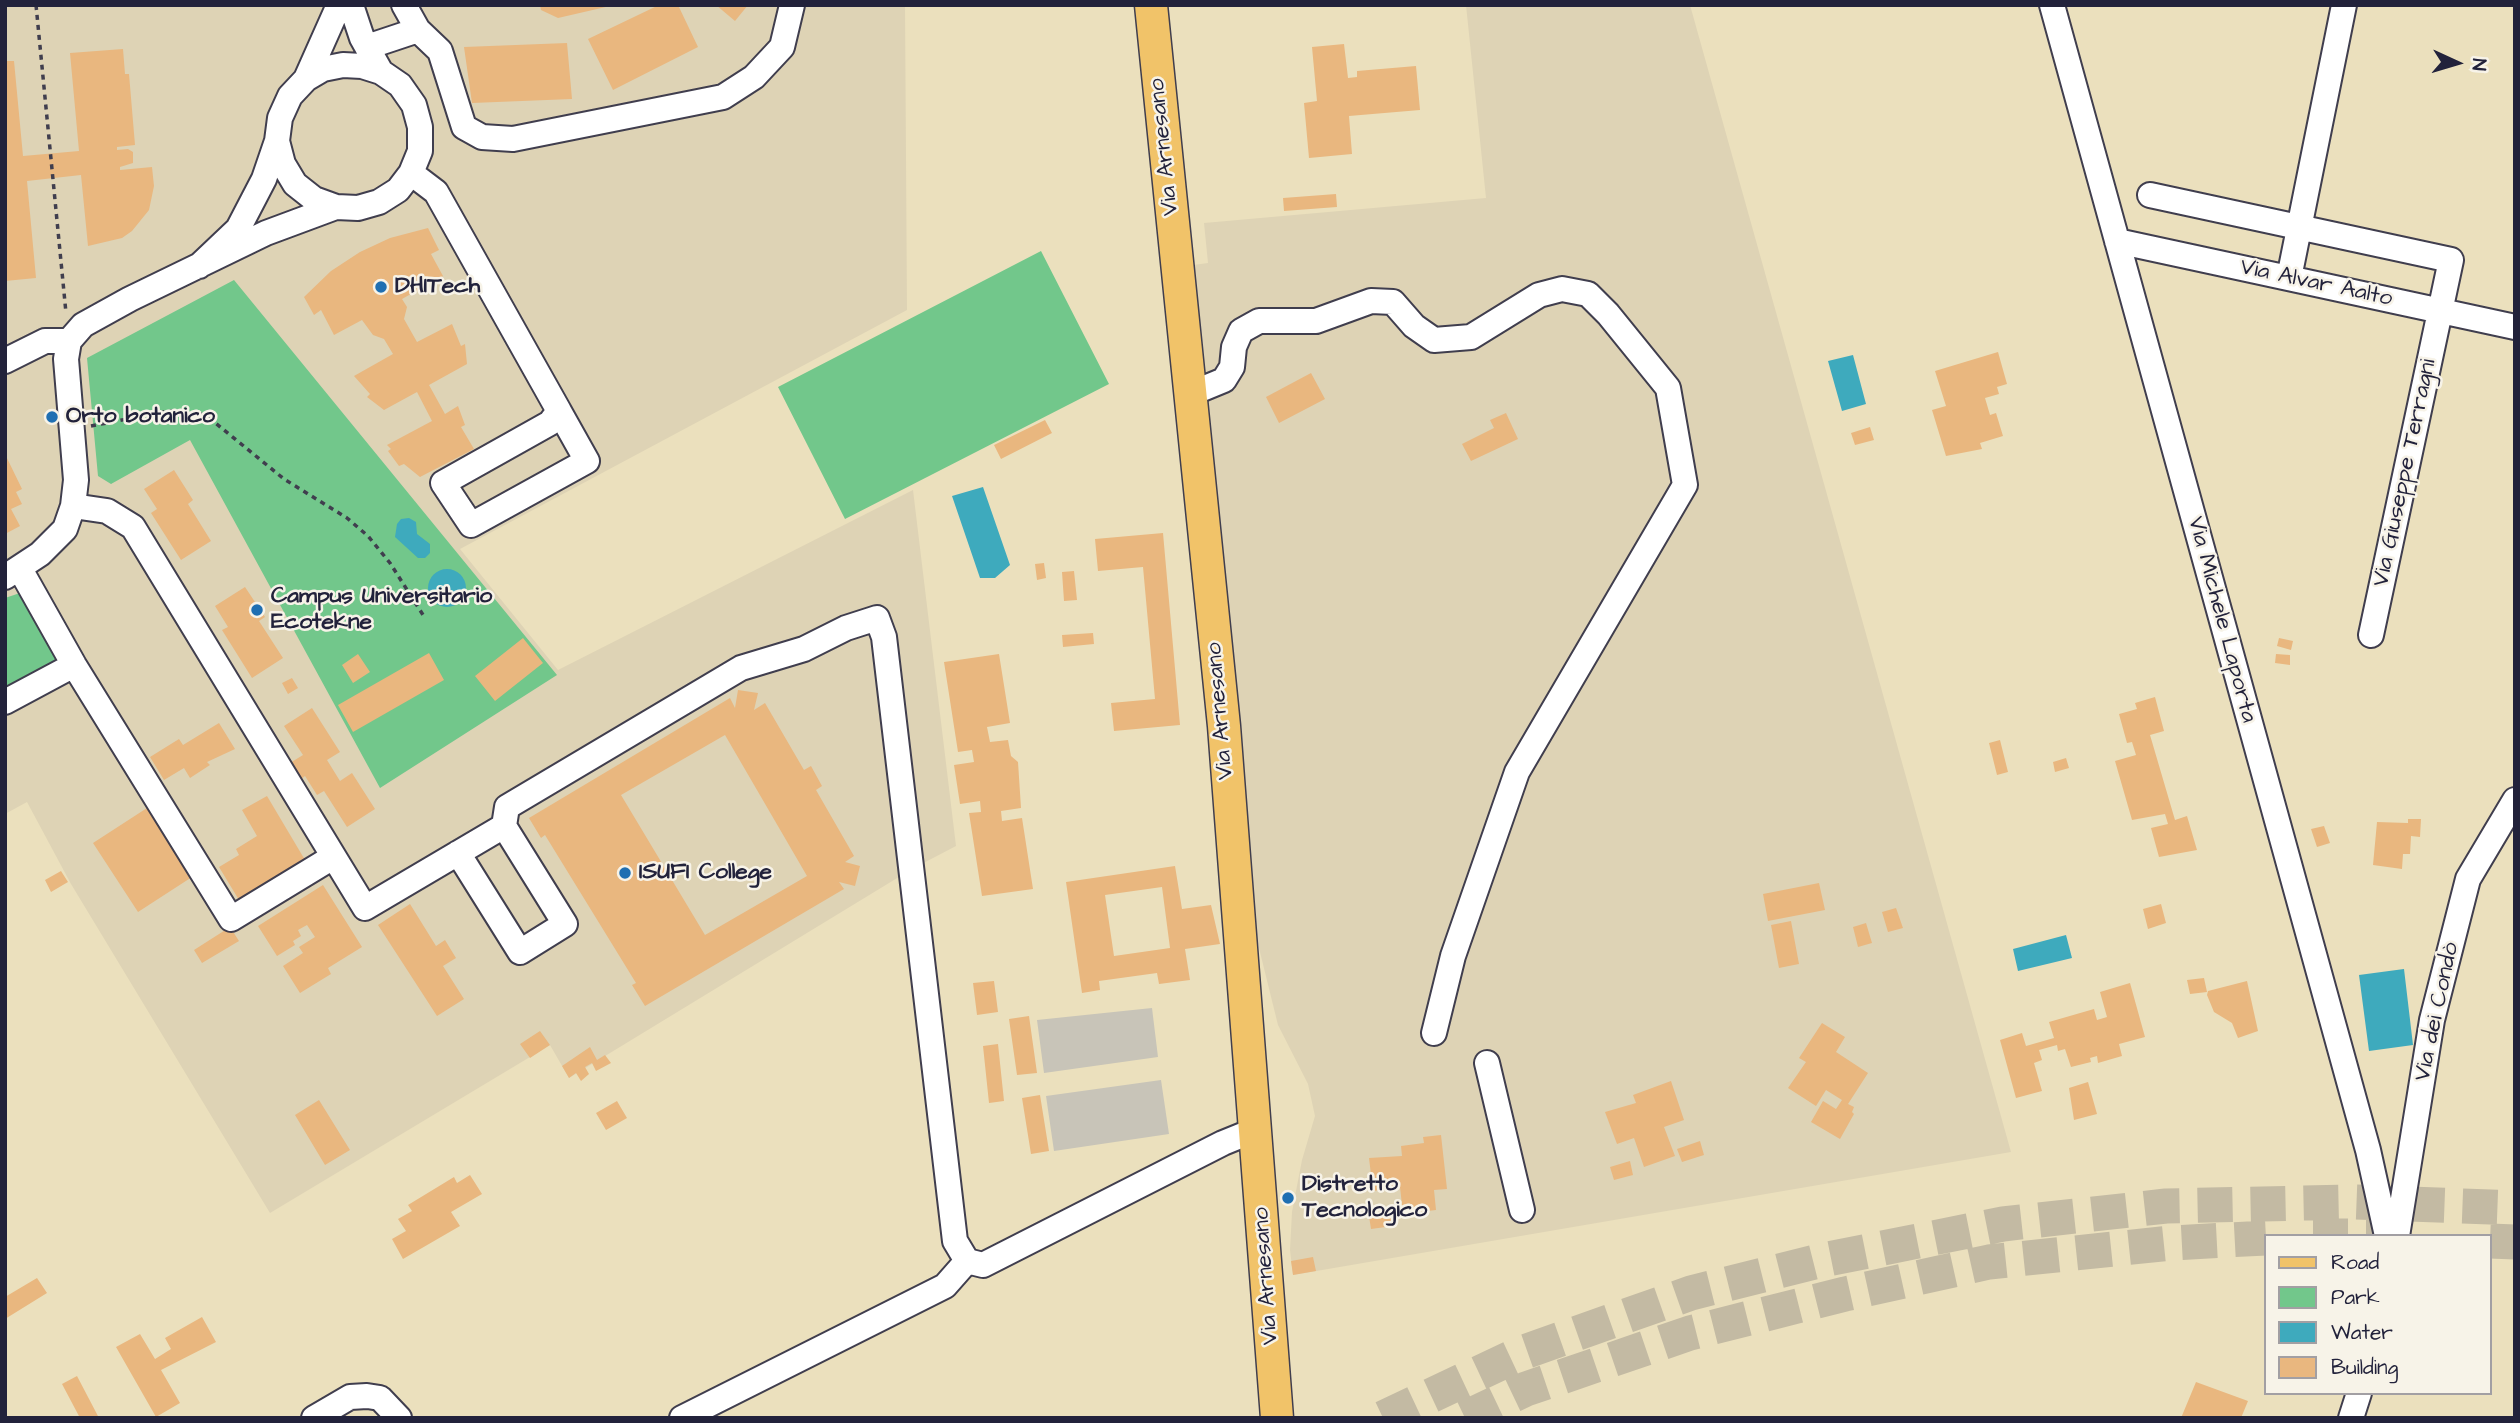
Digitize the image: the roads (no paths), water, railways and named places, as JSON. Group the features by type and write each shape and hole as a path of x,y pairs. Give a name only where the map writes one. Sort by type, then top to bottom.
{"main road":[{"name":"Via Arnesano","path":"1151,5 1224,726 1278,1418"}],"street":[{"path":"306,79 339,5"},
{"path":"351,5 367,47 381,72"},
{"path":"404,5 418,30 440,51 464,127 482,137 513,139 723,97 754,77 782,47 792,5"},
{"name":"Via Michele Laporta","path":"2052,5 2368,1150 2387,1234"},
{"path":"2289,278 2344,5"},
{"path":"367,47 418,30"},
{"path":"199,266 238,229 264,179 278,141 280,118 290,96 306,79 323,69 343,65 362,66 381,72 400,85 414,105 421,127 420,150 411,173 398,190 379,202 358,208 336,207 314,199 296,184 283,164 278,141"},
{"path":"411,173 436,192 559,411 587,461 471,525 443,483 550,422 559,411"},
{"path":"2150,195 2299,227"},
{"path":"333,857 231,919 74,665 13,573 65,529 74,506 76,480 66,359 69,341 83,325 130,299 266,233 336,207"},
{"name":"Via Giuseppe Terragni","path":"2299,227 2451,260 2371,635"},
{"name":"Via Alvar Aalto","path":"2117,241 2515,327"},
{"path":"1190,394 1224,380 1232,367 1234,347 1241,331 1259,321 1316,321 1371,301 1393,302 1414,326 1434,340 1471,337 1539,295 1562,289 1588,294 1608,314 1668,388 1685,485 1517,772 1452,956 1434,1033"},
{"path":"5,361 45,341 69,341"},
{"path":"74,506 107,510 133,527 365,908 504,826"},
{"path":"458,853 520,952 565,924 504,826 507,807 741,668 804,649 846,628 877,618 884,636 955,1241 967,1261 983,1265 1211,1149 1255,1130"},
{"path":"5,702 74,665"},
{"name":"Via dei Condò","path":"2397,1234 2432,1020 2468,879 2515,800"},
{"path":"1487,1063 1522,1210"},
{"path":"682,1418 945,1286 967,1261"},
{"path":"2351,1418 2358,1395"},
{"path":"314,1418 350,1397 367,1396 380,1398 399,1418"}],"water":[{"path":"1853,355 1866,404 1842,411 1828,361"},
{"path":"983,487 1010,565 995,578 980,578 952,496"},
{"path":"409,518 416,522 417,534 430,544 430,553 425,558 418,558 395,537 397,524 401,519"},
{"path":"447,569 461,574 466,588 461,602 447,607 433,602 428,588 433,574"},
{"path":"2066,935 2072,958 2018,971 2013,949"},
{"path":"2404,969 2413,1045 2369,1051 2359,975"}],"tunnel":[{"path":"1383,1418 1524,1352 1691,1293 1823,1260 2003,1224 2166,1206 2355,1202 2515,1208"},
{"path":"1465,1418 1526,1389 1690,1333 1845,1294 1989,1262 2171,1243 2264,1238"},
{"path":"2492,1241 2515,1242"}],"place":[{"name":"DHITech","path":"381,287"},
{"name":"Orto botanico","path":"52,417"},
{"name":"Campus Universitario Ecotekne","path":"257,610"},
{"name":"ISUFI College","path":"625,873"},
{"name":"Distretto Tecnologico","path":"1288,1198"}]}
